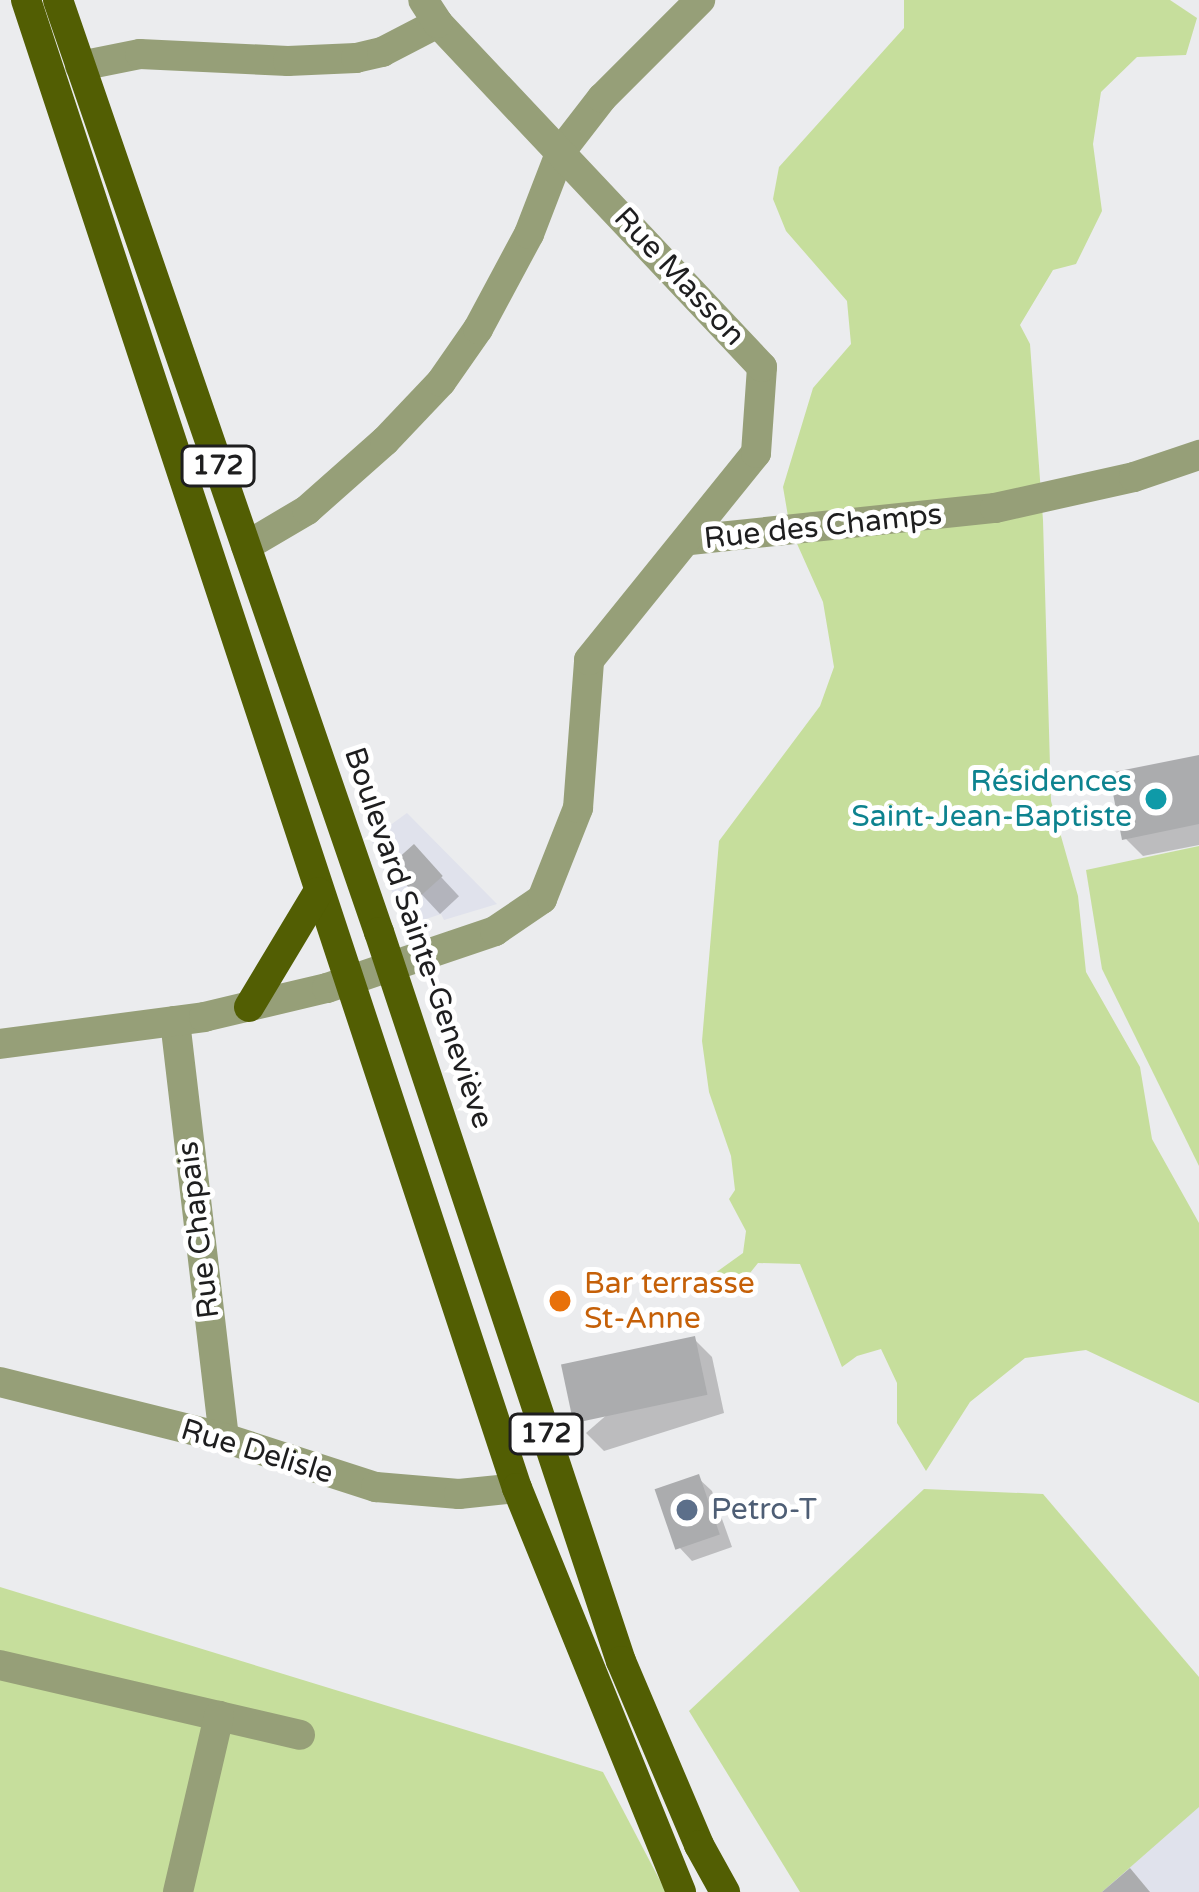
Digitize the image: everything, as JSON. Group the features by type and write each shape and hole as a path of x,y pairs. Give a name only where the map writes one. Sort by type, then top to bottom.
{"main road":[{"name":"172","path":"26,0 517,1488 681,1892"},
{"name":"Boulevard Sainte-Geneviève","path":"58,0 391,967 621,1661 699,1845 725,1892"},
{"path":"249,1007 318,892"}],"street":[{"path":"246,546 307,510 442,382 478,328 529,234 561,151 602,98 700,0"},
{"path":"80,66 140,54 287,62 356,58 382,52 430,12"},
{"name":"Rue Masson","path":"430,12 762,367 756,453 690,540"},
{"name":"Rue des Champs","path":"0,1044 175,1022 349,981 495,931 542,898 578,808 589,660 690,540 995,508 1134,477 1199,455"},
{"name":"Rue Chapais","path":"175,1022 224,1438"},
{"name":"Rue Delisle","path":"0,1382 224,1438 344,1479 409,1493 517,1488"},
{"path":"0,1665 300,1735"},
{"path":"178,1892 219,1716"}],"shaded area":[{"path":"407,813 497,904 444,920 441,914 426,919 427,926 417,927 402,917 371,839"},
{"path":"1199,1768 1199,1892 1064,1892"}],"green space":[{"path":"904,0 1170,0 1197,18 1186,55 1137,57 1101,92 1093,144 1102,211 1076,264 1053,270 1020,325 1030,344 1043,520 1051,801 1078,896 1086,972 1140,1067 1152,1139 1199,1223 1199,1403 1086,1350 1025,1358 970,1402 926,1471 897,1423 897,1383 881,1349 857,1356 842,1367 800,1264 758,1263 738,1288 719,1291 704,1281 743,1253 746,1231 729,1199 735,1190 731,1156 709,1092 702,1041 719,841 820,706 834,667 823,602 790,528 783,487 813,388 851,344 847,301 786,231 773,199 779,167 904,28"},
{"path":"1199,846 1199,1166 1102,969 1086,870"},
{"path":"924,1489 1043,1494 1199,1677 1199,1807 1102,1892 800,1892 689,1711"},
{"path":"0,1587 603,1772 666,1892 0,1892"}],"building":[{"name":"Résidences Saint-Jean-Baptiste","path":"1199,755 1199,824 1122,840 1109,773"},
{"path":"414,844 443,876 418,898 389,866"},
{"path":"695,1336 707,1395 573,1423 561,1364"},
{"name":"Petro-T","path":"699,1474 720,1535 675,1550 655,1489"},
{"path":"1130,1868 1150,1892 1102,1892"}],"place":[{"name":"Résidences Saint-Jean-Baptiste","path":"1156,799"},
{"name":"Bar terrasse St-Anne","path":"560,1301"},
{"name":"Petro-T","path":"687,1510"}]}
